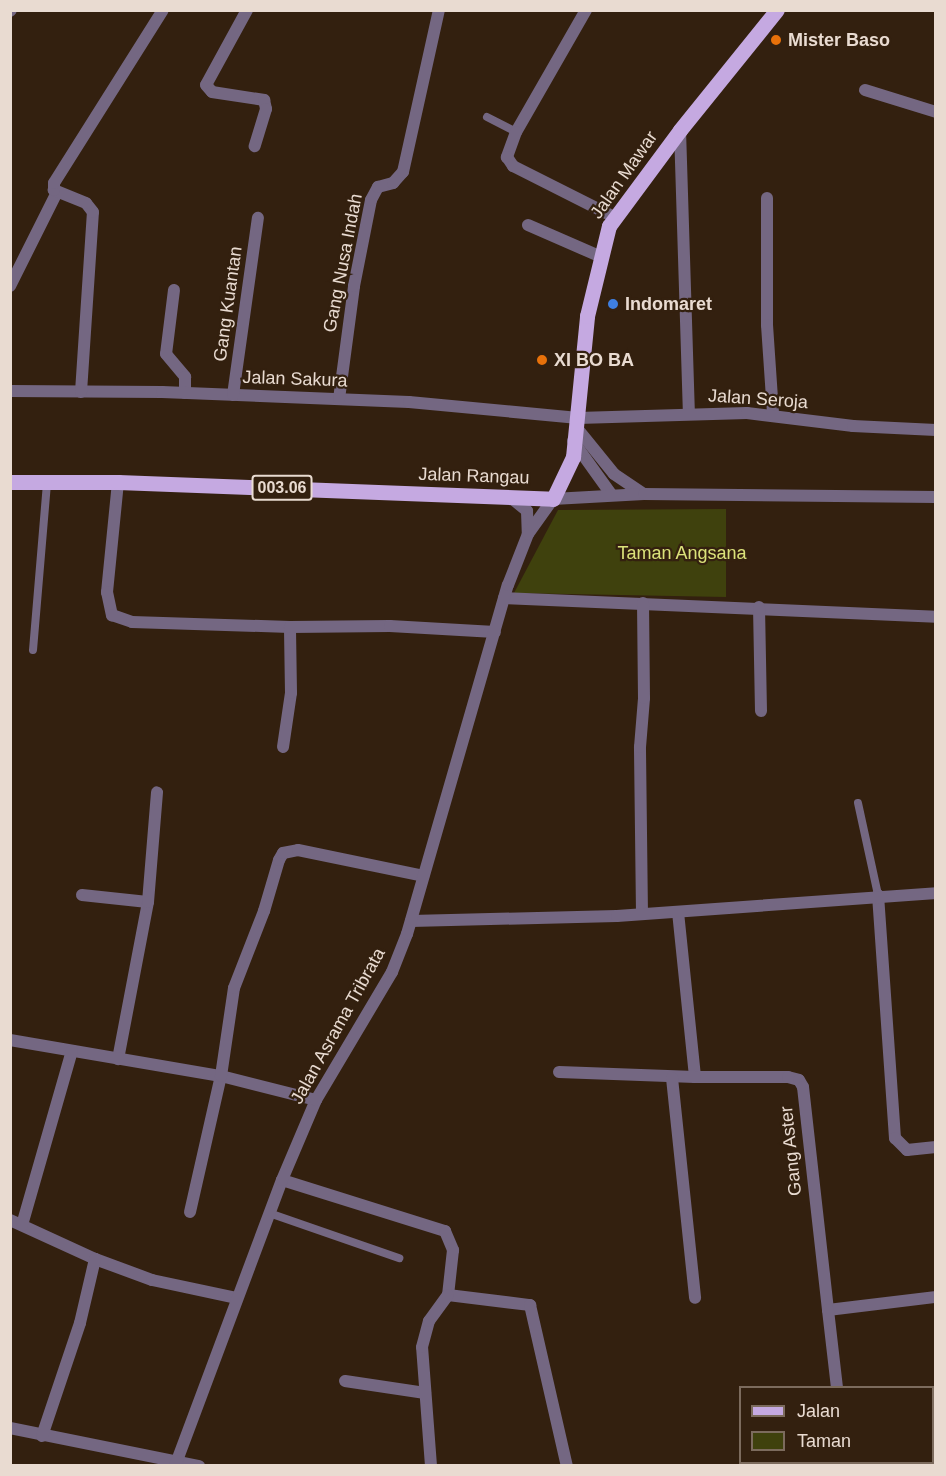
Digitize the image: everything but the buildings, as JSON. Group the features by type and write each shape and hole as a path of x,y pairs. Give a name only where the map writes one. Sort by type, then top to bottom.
{"main road":[{"name":"Jalan Mawar","path":"533,497 573,456 587,316 599,256 614,217 680,130 777,10"},
{"name":"Jalan Rangau","path":"10,482 118,482 533,497"}],"street":[{"path":"10,286 57,192 54,183 61,169 163,10"},
{"path":"247,10 206,85 212,92 264,100 266,109 255,146"},
{"name":"Gang Nusa Indah","path":"339,399 354,286 371,200 378,187 393,183 403,172 439,10"},
{"path":"586,10 516,132 507,152 510,164 614,217"},
{"path":"865,90 936,112"},
{"path":"680,130 690,413"},
{"path":"57,192 89,205 94,217 81,392"},
{"path":"767,198 767,325 772,414"},
{"name":"Gang Kuantan","path":"233,395 258,218"},
{"path":"528,225 599,256"},
{"path":"174,290 166,354 185,378 185,393"},
{"name":"Jalan Sakura","path":"10,391 185,393 409,402 576,429"},
{"name":"Jalan Seroja","path":"576,429 690,413 772,414 853,426 936,430"},
{"path":"576,429 614,474 644,494"},
{"path":"576,429 611,494"},
{"path":"118,482 107,592 112,615 132,622 290,627 390,626 495,633"},
{"name":"Jalan Rangau","path":"533,497 644,494 936,497"},
{"path":"528,518 524,507 533,497"},
{"path":"528,534 528,518 533,497"},
{"name":"Jalan Asrama Tribrata","path":"177,1464 269,1213 316,1100 392,972 411,921 504,598 528,534 533,497"},
{"path":"504,598 759,607 936,617"},
{"path":"642,914 644,804 639,747 644,698 643,603"},
{"path":"759,607 761,711"},
{"path":"284,747 291,693 290,627"},
{"path":"117,1059 147,902 157,792"},
{"path":"190,1212 220,1076 234,988 284,853 298,850 423,876"},
{"path":"411,921 642,914 878,895 936,893"},
{"path":"82,895 147,902"},
{"path":"878,895 895,1138 907,1150 936,1147"},
{"path":"559,1072 672,1078 695,1077 678,912"},
{"path":"10,1040 220,1076 316,1100"},
{"path":"72,1052 16,1222 95,1259 152,1280 237,1298"},
{"name":"Gang Aster","path":"695,1077 788,1077 799,1080 803,1088 828,1310"},
{"path":"672,1078 695,1298"},
{"path":"282,1180 445,1231 453,1250 448,1295 424,1333 425,1393 431,1466"},
{"path":"42,1436 80,1323 95,1259"},
{"path":"448,1295 530,1305 567,1466"},
{"path":"837,1386 828,1310 936,1297"},
{"path":"345,1380 425,1393"},
{"path":"10,1428 177,1464 199,1466"}],"lane":[{"path":"487,117 516,132"},
{"path":"33,650 47,482"},
{"path":"858,803 878,895"},
{"path":"269,1213 399,1258"}],"green space":[{"name":"Taman Angsana","path":"726,509 726,597 514,593 558,510"}],"place":[{"name":"Mister Baso","path":"776,40"},
{"name":"Indomaret","path":"613,304"},
{"name":"XI BO BA","path":"542,360"}]}
